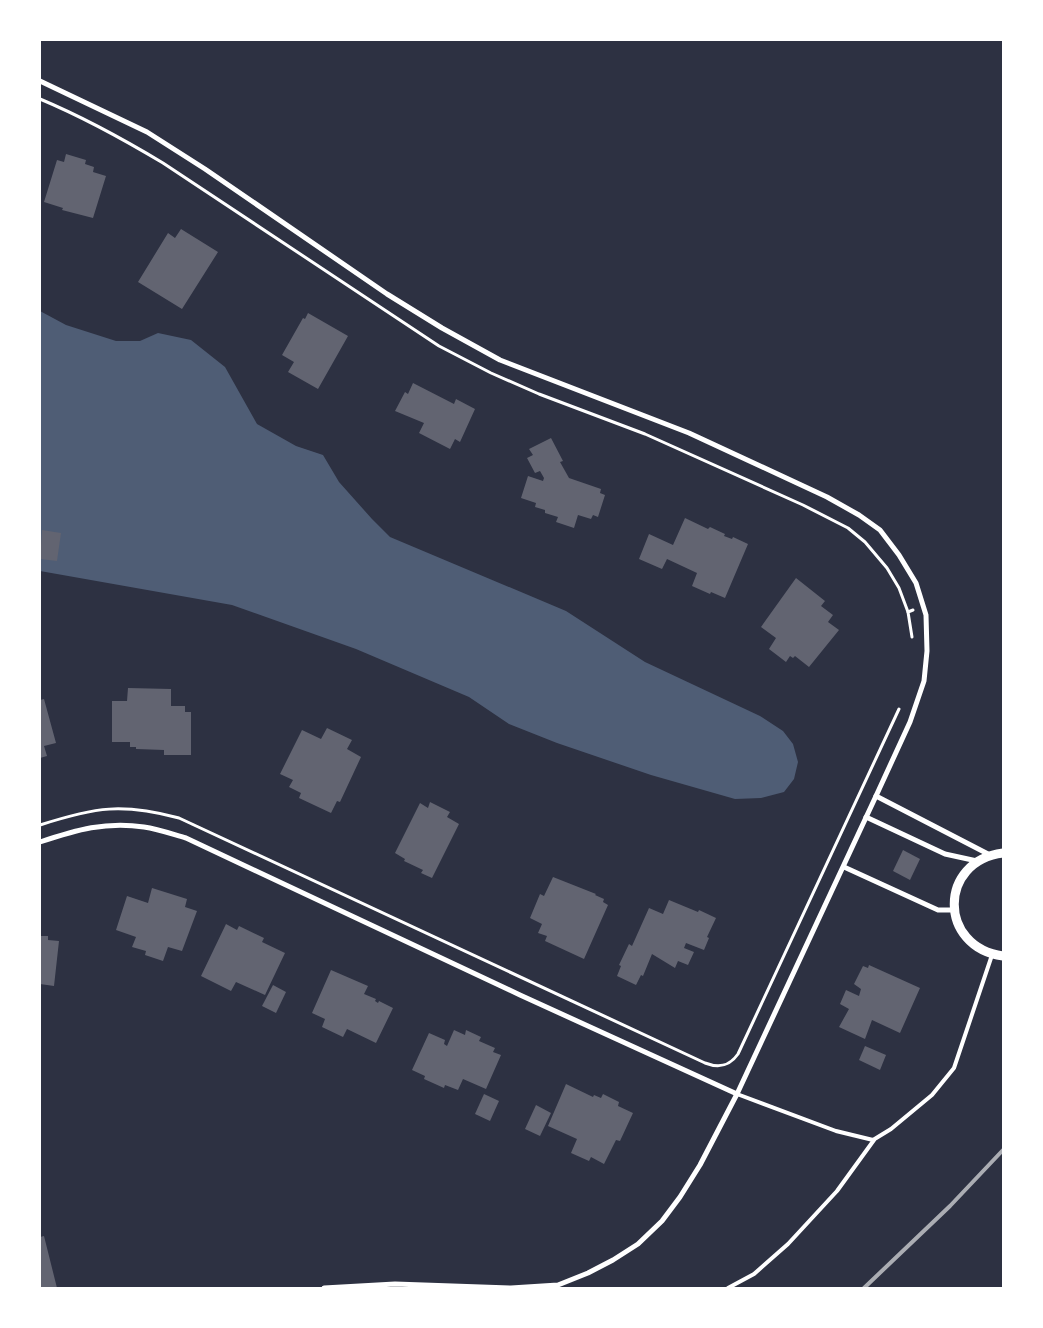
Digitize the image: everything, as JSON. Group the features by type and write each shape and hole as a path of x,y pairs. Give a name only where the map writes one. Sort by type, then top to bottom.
{"street":[{"path":"40,81 147,132 205,169 387,294 442,328 500,360 689,434 827,497 859,515 880,530 899,554 916,583 926,616 928,651 924,681 910,722 737,1094 700,1165 662,1221 638,1244 588,1273 557,1287 511,1288 395,1284 324,1288"},
{"path":"876,796 990,855"},
{"path":"866,817 946,854 977,861"},
{"path":"40,842 80,829 115,824 146,827 186,838 520,995 737,1094"},
{"path":"1003,852 977,861 966,870 959,882 954,910 956,920 966,938 978,948 992,955 1003,956"},
{"path":"844,867 938,910 954,910"}],"lane":[{"path":"728,1288 754,1274 788,1244 837,1191 874,1140 891,1130 932,1095 954,1068 992,955"},
{"path":"737,1094 836,1131 874,1140"}],"path":[{"path":"913,645 908,612 923,607"},
{"path":"40,825 78,812 120,807 148,810 179,818 705,1063 720,1067 730,1062 738,1054 900,708"}],"water":[{"path":"40,311 66,325 116,341 140,341 158,333 191,340 225,367 257,424 296,446 323,455 339,482 390,537 566,611 645,662 760,716 783,731 793,744 798,762 794,779 784,792 761,798 735,799 651,775 557,743 509,724 469,697 356,649 232,605 40,571"}],"building":[{"path":"66,154 86,160 85,164 94,167 93,172 106,176 93,218 62,210 63,208 44,202 57,160 64,162"},
{"path":"181,229 218,252 182,309 138,282 168,233 175,238"},
{"path":"308,313 348,336 318,389 288,372 294,362 282,355 303,318 305,319"},
{"path":"413,383 454,404 456,399 475,409 460,442 455,439 450,449 419,433 424,423 395,411 405,392 408,394"},
{"path":"551,438 563,461 560,462 569,478 601,489 600,493 605,495 598,517 593,515 591,519 578,515 574,528 556,522 558,517 545,513 545,510 535,507 536,503 521,498 528,476 543,481 544,478 540,471 535,473 527,458 533,455 529,449"},
{"path":"685,518 708,529 710,527 725,534 724,536 732,539 733,537 748,544 725,598 692,586 697,573 667,559 662,569 639,559 649,534 673,545"},
{"path":"42,530 61,533 57,561 40,559"},
{"path":"796,578 825,601 821,606 833,615 828,622 839,630 809,667 795,656 793,658 790,656 786,662 769,649 776,638 761,627"},
{"path":"128,688 171,689 171,706 185,706 185,712 191,712 191,755 164,755 164,750 136,749 136,747 130,747 130,742 112,742 112,701 127,701"},
{"path":"44,699 56,743 44,746 47,756 40,758 40,700"},
{"path":"327,728 352,740 347,749 361,757 340,802 337,801 331,813 299,798 301,793 289,787 293,780 280,774 302,730 321,739"},
{"path":"430,802 450,812 447,817 459,824 432,878 421,873 423,870 404,861 405,859 395,853 420,803 428,808"},
{"path":"903,850 920,859 910,880 893,871"},
{"path":"553,877 596,894 604,899 603,902 608,905 584,959 545,941 547,936 538,933 542,924 530,918 540,894 544,896"},
{"path":"152,888 187,899 185,907 197,911 182,951 168,947 163,961 145,955 146,951 132,947 136,937 116,930 127,896 148,903"},
{"path":"669,900 716,918 707,937 709,938 704,950 686,943 684,948 694,952 688,965 678,961 675,968 652,954 643,976 641,975 636,985 617,976 621,966 619,965 629,944 632,946 649,908 663,914"},
{"path":"226,924 237,930 239,926 264,938 262,942 285,953 265,995 236,982 231,991 201,976"},
{"path":"40,936 48,936 48,940 59,941 54,986 40,984"},
{"path":"869,965 920,988 900,1033 872,1020 865,1039 839,1027 849,1009 840,1004 846,990 859,996 861,989 854,984 863,966 868,968"},
{"path":"331,970 368,986 364,994 376,999 375,1001 378,1003 379,1001 393,1008 376,1043 347,1029 343,1037 322,1027 325,1019 312,1013"},
{"path":"273,985 286,992 276,1013 262,1006"},
{"path":"454,1030 465,1035 466,1030 481,1037 479,1041 495,1048 493,1052 501,1055 486,1089 463,1079 458,1090 445,1085 444,1088 424,1079 425,1076 412,1070 429,1033 445,1040 444,1044 447,1046"},
{"path":"865,1046 886,1055 880,1070 859,1060"},
{"path":"566,1084 593,1097 594,1095 601,1098 603,1094 619,1102 618,1106 633,1113 620,1141 616,1140 604,1164 591,1157 589,1161 571,1153 577,1139 548,1126"},
{"path":"484,1094 499,1101 490,1121 475,1114"},
{"path":"536,1105 551,1113 540,1136 525,1129"},
{"path":"44,1236 57,1288 40,1288 40,1237"}],"railway":[{"path":"864,1288 950,1206 1003,1150"}]}
